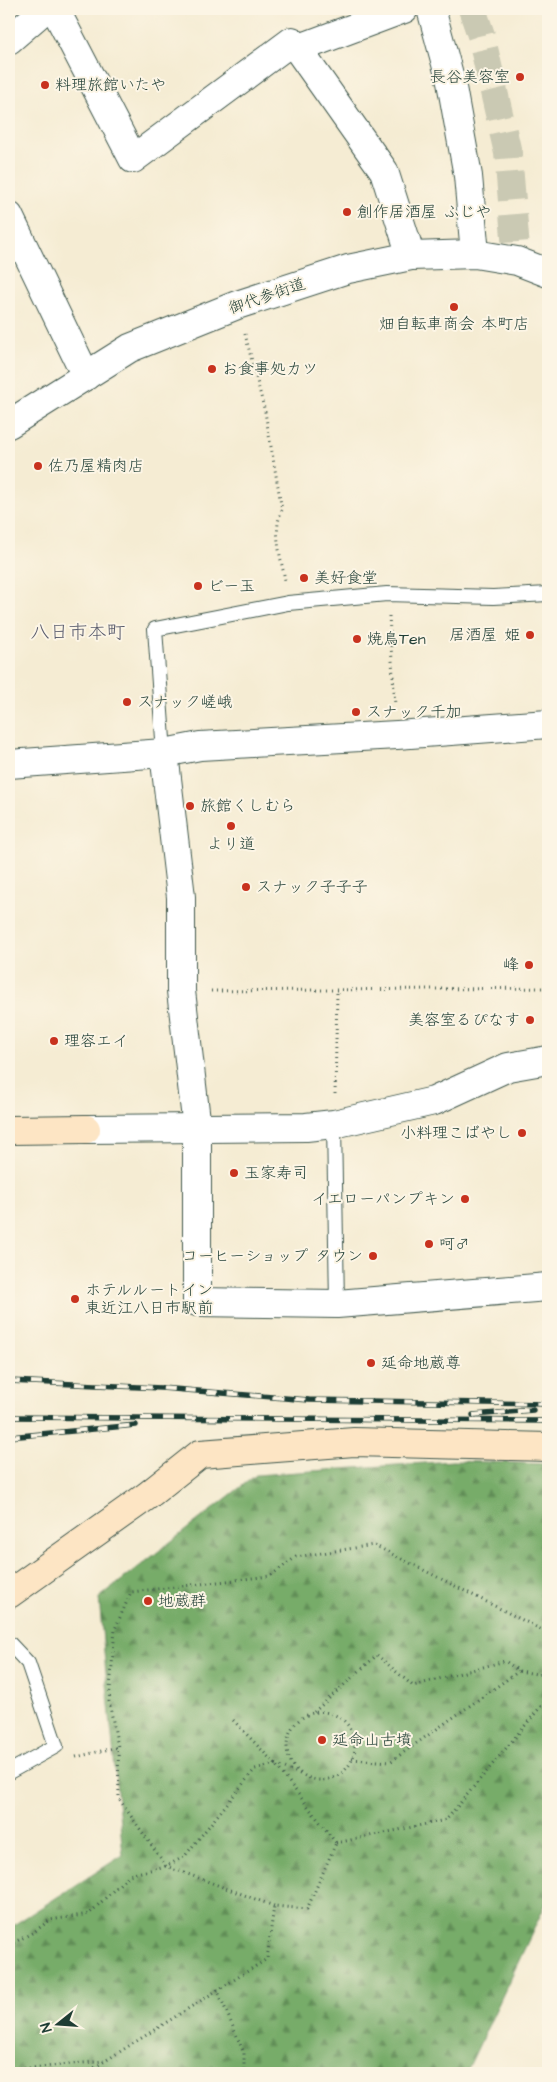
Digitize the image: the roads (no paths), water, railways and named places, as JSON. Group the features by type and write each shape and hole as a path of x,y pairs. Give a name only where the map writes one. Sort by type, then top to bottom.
{"street":[{"path":"9,40 45,9"},
{"path":"55,9 133,159 292,41 384,171 411,256"},
{"path":"297,49 404,9"},
{"path":"431,9 451,82 468,176 475,254"},
{"path":"9,216 86,376"},
{"name":"御代参街道","path":"9,424 130,348 237,305 348,269 411,256 475,254 517,261 548,273"},
{"path":"9,764 164,753 200,746 548,724"},
{"path":"164,753 181,897 180,991 197,1128 197,1302 337,1304 548,1286"},
{"path":"9,1130 306,1127 334,1124 434,1101 508,1066 548,1060"},
{"path":"9,1594 147,1496 200,1454 354,1442 548,1447"}],"lane":[{"path":"164,753 155,629 288,603 387,594 493,597 548,594"},
{"path":"334,1124 337,1304"},
{"path":"9,1643 28,1664 56,1746 9,1772"}],"tunnel":[{"path":"472,9 481,35 508,153 517,261"}],"railway":[{"path":"9,1381 161,1388 309,1400 548,1404"},
{"path":"473,1415 533,1410"},
{"path":"9,1417 548,1421"},
{"path":"9,1437 136,1425"}],"place":[{"name":"長谷美容室","path":"520,77"},
{"name":"料理旅館いたや","path":"45,85"},
{"name":"創作居酒屋 ふじや","path":"347,212"},
{"name":"畑自転車商会 本町店","path":"454,307"},
{"name":"お食事処カツ","path":"212,369"},
{"name":"佐乃屋精肉店","path":"38,466"},
{"name":"美好食堂","path":"304,578"},
{"name":"ビー玉","path":"198,586"},
{"name":"居酒屋 姫","path":"530,635"},
{"name":"焼鳥Ten","path":"357,639"},
{"name":"スナック嵯峨","path":"127,702"},
{"name":"スナック千加","path":"356,712"},
{"name":"旅館くしむら","path":"190,806"},
{"name":"より道","path":"231,826"},
{"name":"スナック子子子","path":"246,887"},
{"name":"峰","path":"529,965"},
{"name":"美容室るぴなす","path":"530,1020"},
{"name":"理容エイ","path":"54,1041"},
{"name":"小料理こばやし","path":"522,1133"},
{"name":"玉家寿司","path":"234,1173"},
{"name":"イエローパンプキン","path":"465,1199"},
{"name":"呵♂","path":"429,1244"},
{"name":"コーヒーショップ タウン","path":"373,1256"},
{"name":"ホテルルートイン 東近江八日市駅前","path":"75,1299"},
{"name":"延命地蔵尊","path":"371,1363"},
{"name":"地蔵群","path":"148,1601"},
{"name":"延命山古墳","path":"322,1740"}],"district":[{"name":"八日市本町","path":"78,632"}]}
